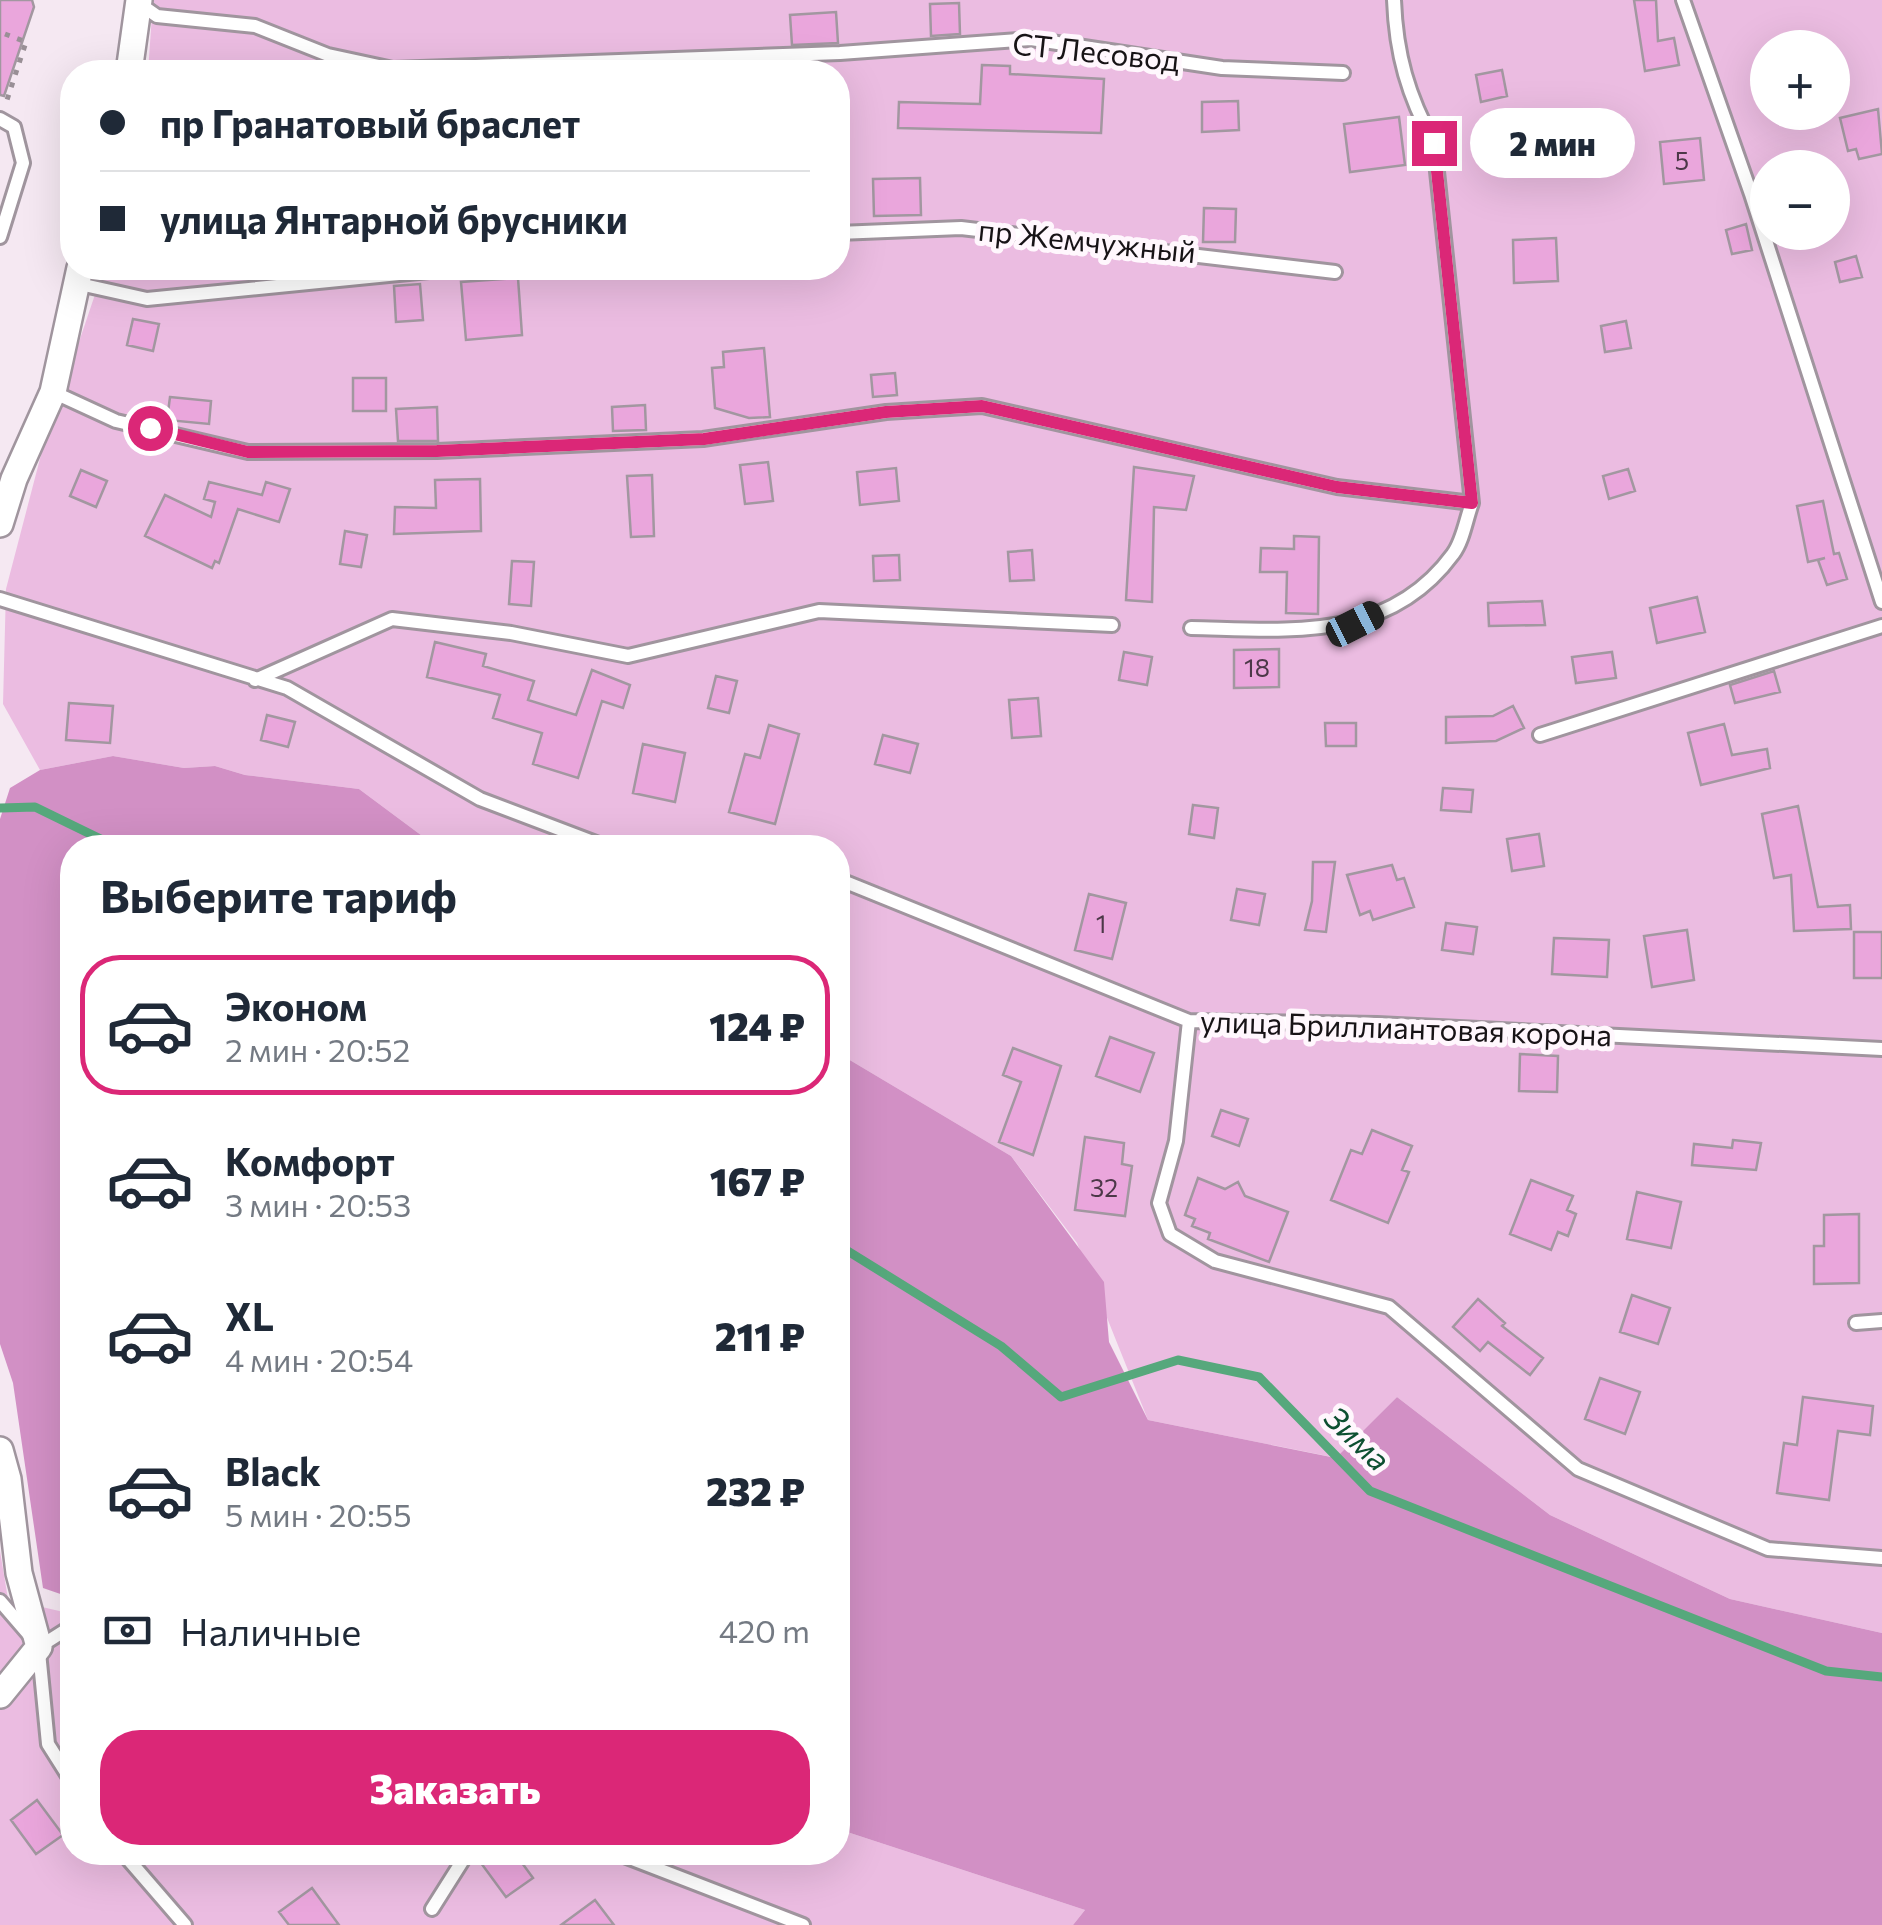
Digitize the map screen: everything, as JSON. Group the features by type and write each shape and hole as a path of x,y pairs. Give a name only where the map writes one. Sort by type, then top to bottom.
{"street":[{"path":"132,60 140,2"},
{"path":"0,524 14,479 53,392 77,280"},
{"path":"0,1450 8,1479 19,1573 39,1647 0,1696"}],"lane":[{"path":"1191,628 1303,631 1355,624 1416,592 1429,579 1455,552 1472,503 1434,143 1412,104 1396,51 1394,0"},
{"path":"1682,0 1780,281 1882,602"},
{"name":"СТ Лесовод","path":"140,2 157,16 256,26 328,55 351,60"},
{"name":"СТ Лесовод","path":"661,60 840,54 1031,39 1222,68 1344,74"},
{"path":"0,119 14,126 23,163 0,237"},
{"name":"пр Жемчужный","path":"850,233 961,228 1335,272"},
{"path":"93,280 147,298 334,280"},
{"path":"53,392 116,421 248,452 437,451 704,439 886,412 982,406 1337,487 1472,503"},
{"path":"0,599 287,688 480,799 575,835"},
{"path":"255,680 392,618 510,633 628,656 819,611 1112,626"},
{"path":"1540,735 1882,626"},
{"name":"улица Бриллиантовая корона","path":"850,883 1190,1021 1377,1024 1882,1049"},
{"path":"1190,1021 1176,1140 1159,1203 1170,1234 1215,1261 1389,1307 1578,1469 1768,1549 1882,1558"},
{"path":"1856,1324 1882,1322"},
{"path":"0,1602 39,1647 48,1744 60,1763"},
{"path":"39,1647 60,1634"},
{"path":"133,1865 185,1925"},
{"path":"432,1910 460,1865"},
{"path":"648,1865 803,1925"}],"path":[{"path":"5,34 26,42 7,100"}],"shaded area":[{"path":"153,0 1882,0 1882,1633 1730,1599 1550,1515 1397,1397 1337,1458 1148,1420 1077,1243 1011,1156 850,1060 850,835 421,835 359,789 245,775 215,766 184,768 113,756 40,770 3,704 6,589 42,451 100,280 850,280 850,60 149,60"},
{"path":"113,756 184,768 215,766 245,775 359,789 421,835 60,835 60,1594 43,1588 13,1383 0,1344 0,819 10,788 40,770"},
{"path":"850,1060 1011,1156 1104,1282 1109,1342 1148,1420 1336,1458 1397,1397 1550,1515 1730,1599 1882,1633 1882,1925 1073,1925 1085,1910 850,1833"},
{"path":"0,1551 8,1599 60,1611 60,1865 850,1865 850,1833 1085,1910 1073,1925 0,1925"}],"building":[{"path":"0,0 32,0 34,7 4,96 0,95"},
{"path":"1634,0 1656,0 1658,41 1674,38 1679,65 1645,71"},
{"path":"959,3 960,34 931,36 930,4"},
{"path":"836,12 838,43 792,45 790,15"},
{"path":"982,65 1010,66 1010,74 1104,79 1101,133 898,128 899,102 980,104"},
{"path":"1502,70 1507,96 1481,102 1476,75"},
{"path":"1238,101 1239,130 1202,132 1202,102"},
{"path":"1878,109 1882,154 1859,159 1856,149 1848,150 1843,130 1850,130 1850,116"},
{"path":"1399,117 1405,165 1350,172 1344,124"},
{"path":"1700,138 1704,180 1664,184 1660,142"},
{"path":"920,178 921,215 874,216 873,179"},
{"path":"1204,208 1236,209 1235,242 1203,242"},
{"path":"1746,224 1752,250 1732,254 1726,230"},
{"path":"1556,238 1558,281 1514,283 1513,240"},
{"path":"1856,256 1862,277 1840,282 1835,262"},
{"path":"518,280 522,335 466,340 461,282"},
{"path":"420,284 423,320 396,322 394,286"},
{"path":"133,319 159,324 153,351 127,345"},
{"path":"1626,321 1631,348 1605,352 1601,326"},
{"path":"764,348 770,417 749,418 715,408 712,368 724,367 723,352"},
{"path":"895,373 897,395 873,397 871,375"},
{"path":"353,378 386,378 386,411 353,411"},
{"path":"170,397 211,401 209,424 167,420"},
{"path":"645,405 646,430 613,431 612,407"},
{"path":"437,407 438,441 398,441 396,409"},
{"path":"768,462 773,501 745,504 740,465"},
{"path":"1134,467 1194,476 1186,510 1154,507 1152,602 1126,600"},
{"path":"896,468 899,501 860,505 857,472"},
{"path":"1628,469 1635,491 1609,499 1603,476"},
{"path":"81,470 107,481 96,507 70,496"},
{"path":"652,475 654,536 631,537 627,476"},
{"path":"480,479 481,531 394,534 395,507 436,508 435,480"},
{"path":"209,482 262,495 266,482 290,489 279,522 238,509 219,563 215,561 212,568 145,536 165,495 211,517 215,502 204,499"},
{"path":"1823,501 1834,554 1839,553 1847,579 1827,585 1818,560 1825,558 1808,562 1797,506"},
{"path":"345,531 367,535 361,567 340,564"},
{"path":"1294,536 1319,537 1318,614 1286,613 1287,572 1260,572 1261,548 1294,549"},
{"path":"1032,550 1034,580 1010,581 1008,552"},
{"path":"899,555 900,580 874,581 873,556"},
{"path":"512,561 534,562 531,606 509,604"},
{"path":"1697,597 1705,632 1657,643 1650,608"},
{"path":"1542,601 1545,625 1489,626 1488,603"},
{"path":"435,642 486,654 483,666 534,681 528,700 576,715 592,670 630,685 623,708 602,701 578,778 533,764 542,733 493,718 500,695 427,677"},
{"path":"1279,649 1279,687 1234,688 1234,650"},
{"path":"1124,652 1152,657 1147,685 1119,680"},
{"path":"1612,652 1616,678 1576,683 1572,657"},
{"path":"1774,671 1780,692 1735,703 1730,685"},
{"path":"716,676 737,681 729,713 708,708"},
{"path":"1038,698 1041,736 1012,738 1009,700"},
{"path":"69,703 113,706 110,743 66,740"},
{"path":"1513,706 1524,728 1496,741 1446,743 1446,717 1493,716"},
{"path":"267,715 295,722 288,747 261,740"},
{"path":"1325,723 1356,723 1356,746 1326,746"},
{"path":"1724,724 1732,755 1767,749 1770,768 1701,785 1688,733"},
{"path":"769,725 799,734 775,824 729,812 745,754 760,758"},
{"path":"883,735 918,744 910,773 875,764"},
{"path":"643,744 685,753 675,802 633,793"},
{"path":"1443,788 1473,790 1471,812 1441,810"},
{"path":"1193,805 1218,808 1214,838 1189,834"},
{"path":"1798,806 1818,907 1850,905 1851,929 1794,931 1791,875 1774,878 1762,814"},
{"path":"1539,834 1544,866 1512,871 1507,839"},
{"path":"1313,862 1335,862 1326,932 1305,930 1312,901"},
{"path":"1392,865 1397,880 1404,878 1414,907 1373,920 1370,911 1360,915 1347,875"},
{"path":"1237,889 1265,894 1259,925 1231,920"},
{"path":"1089,894 1126,903 1112,959 1075,950"},
{"path":"1446,923 1477,927 1473,954 1442,950"},
{"path":"1687,930 1694,980 1652,987 1644,936"},
{"path":"1854,932 1882,932 1882,978 1854,978"},
{"path":"1554,938 1609,940 1607,977 1552,974"},
{"path":"1110,1037 1154,1053 1140,1092 1096,1076"},
{"path":"1013,1048 1061,1066 1033,1155 999,1142 1021,1082 1003,1075"},
{"path":"1520,1054 1558,1056 1557,1092 1519,1091"},
{"path":"1221,1110 1248,1119 1239,1146 1212,1136"},
{"path":"1372,1130 1412,1146 1402,1170 1409,1172 1388,1223 1331,1200 1351,1150 1362,1154"},
{"path":"1085,1137 1124,1143 1122,1164 1132,1166 1125,1216 1075,1210"},
{"path":"1733,1140 1761,1143 1756,1170 1692,1165 1694,1144 1732,1148"},
{"path":"1198,1178 1225,1189 1238,1182 1245,1196 1288,1212 1269,1262 1208,1239 1210,1233 1192,1226 1195,1219 1185,1215"},
{"path":"1531,1180 1573,1196 1567,1210 1576,1214 1568,1236 1558,1232 1551,1250 1510,1234"},
{"path":"1637,1192 1681,1202 1671,1248 1627,1239"},
{"path":"1859,1214 1859,1283 1814,1284 1814,1246 1824,1246 1824,1215"},
{"path":"1632,1295 1670,1308 1658,1344 1620,1332"},
{"path":"1478,1299 1505,1323 1502,1326 1543,1358 1530,1375 1488,1342 1480,1351 1453,1327"},
{"path":"1600,1378 1640,1392 1625,1434 1585,1419"},
{"path":"1803,1397 1873,1406 1870,1435 1838,1431 1829,1500 1777,1493 1784,1443 1797,1445"},
{"path":"37,1800 60,1831 60,1837 36,1854 11,1820"},
{"path":"482,1865 524,1865 533,1878 506,1897"},
{"path":"312,1888 339,1925 289,1925 279,1912"},
{"path":"595,1900 614,1925 561,1925"}],"waterway":[{"name":"Зима","path":"1,808 35,807 92,835"},
{"name":"Зима","path":"850,1252 1001,1346 1061,1397 1178,1360 1259,1377 1370,1491 1826,1671 1882,1677"}],"route":[{"path":"150,428 248,452 437,451 704,439 886,412 982,406 1337,487 1472,503 1434,143"}]}
